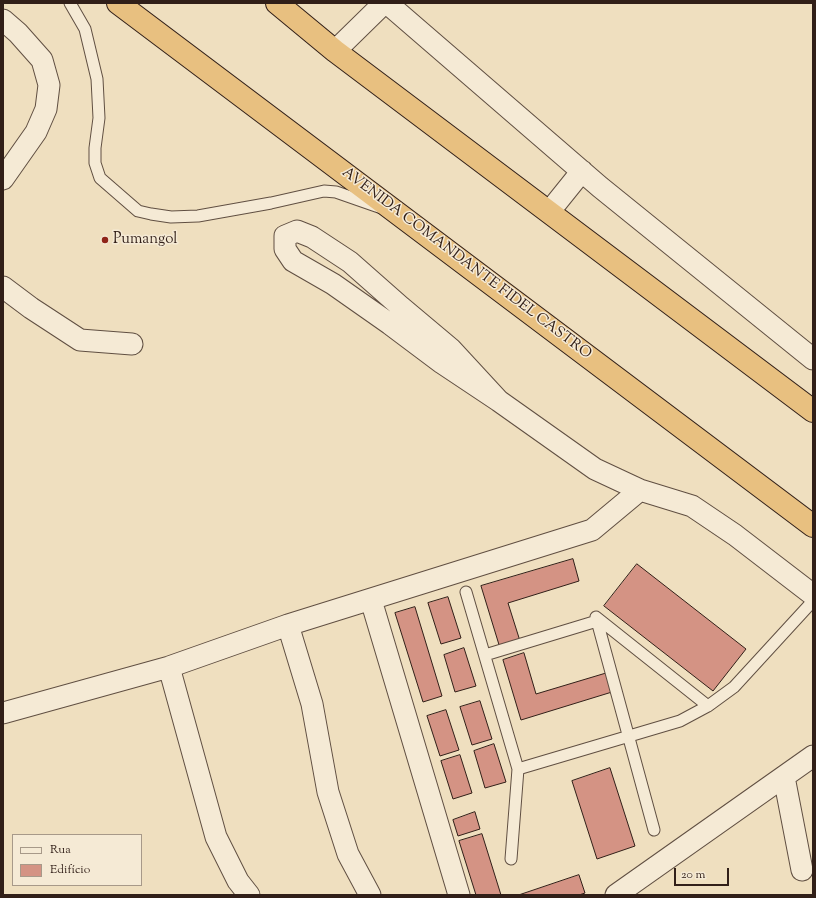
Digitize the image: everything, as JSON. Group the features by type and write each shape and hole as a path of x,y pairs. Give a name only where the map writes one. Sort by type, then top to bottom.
{"highway":[{"name":"AVENIDA COMANDANTE FIDEL CASTRO","path":"118,3 813,526"},
{"path":"277,3 335,51 813,411"}],"street":[{"path":"335,51 384,3"},
{"path":"387,3 606,192 813,359"},
{"path":"3,20 18,33 42,60 49,85 46,109 36,132 3,179"},
{"path":"549,212 582,171"},
{"path":"499,401 451,349 350,262 312,237 297,231 285,236 285,249 293,261 333,284 442,363 499,401 595,469 640,490 692,506 736,535 813,595"},
{"path":"333,284 334,252"},
{"path":"3,287 31,308 80,340 132,344"},
{"path":"401,307 406,336"},
{"path":"3,714 169,666 288,626 592,530 640,490"},
{"path":"371,600 459,895"},
{"path":"288,626 312,704 328,792 348,854 370,895"},
{"path":"169,666 216,837 238,881 249,895"},
{"path":"616,895 813,756"},
{"path":"784,777 802,870"}],"lane":[{"path":"70,3 85,29 97,79 99,118 95,148 95,163 100,178 138,211 171,217 198,216 324,192 336,192 401,215"},
{"path":"466,592 518,769 511,859"},
{"path":"518,769 680,721 708,706 734,687 813,601"},
{"path":"654,830 596,617 708,706"},
{"path":"485,654 597,621"}],"building":[{"path":"573,559 579,581 508,603 520,641 500,648 481,586"},
{"path":"637,564 746,649 713,691 604,606"},
{"path":"448,597 461,638 441,644 428,603"},
{"path":"415,607 442,696 423,702 395,613"},
{"path":"464,648 476,686 455,692 444,655"},
{"path":"524,653 536,694 606,673 612,692 521,720 503,660"},
{"path":"480,701 492,739 472,745 460,707"},
{"path":"446,710 459,750 440,756 427,716"},
{"path":"494,744 506,782 485,788 474,751"},
{"path":"460,755 472,793 453,799 441,761"},
{"path":"610,768 635,846 597,859 572,781"},
{"path":"475,812 480,829 458,836 453,820"},
{"path":"482,834 501,895 476,895 459,841"},
{"path":"579,875 585,893 579,895 519,895"}],"place":[{"name":"Pumangol","path":"105,240"}]}
